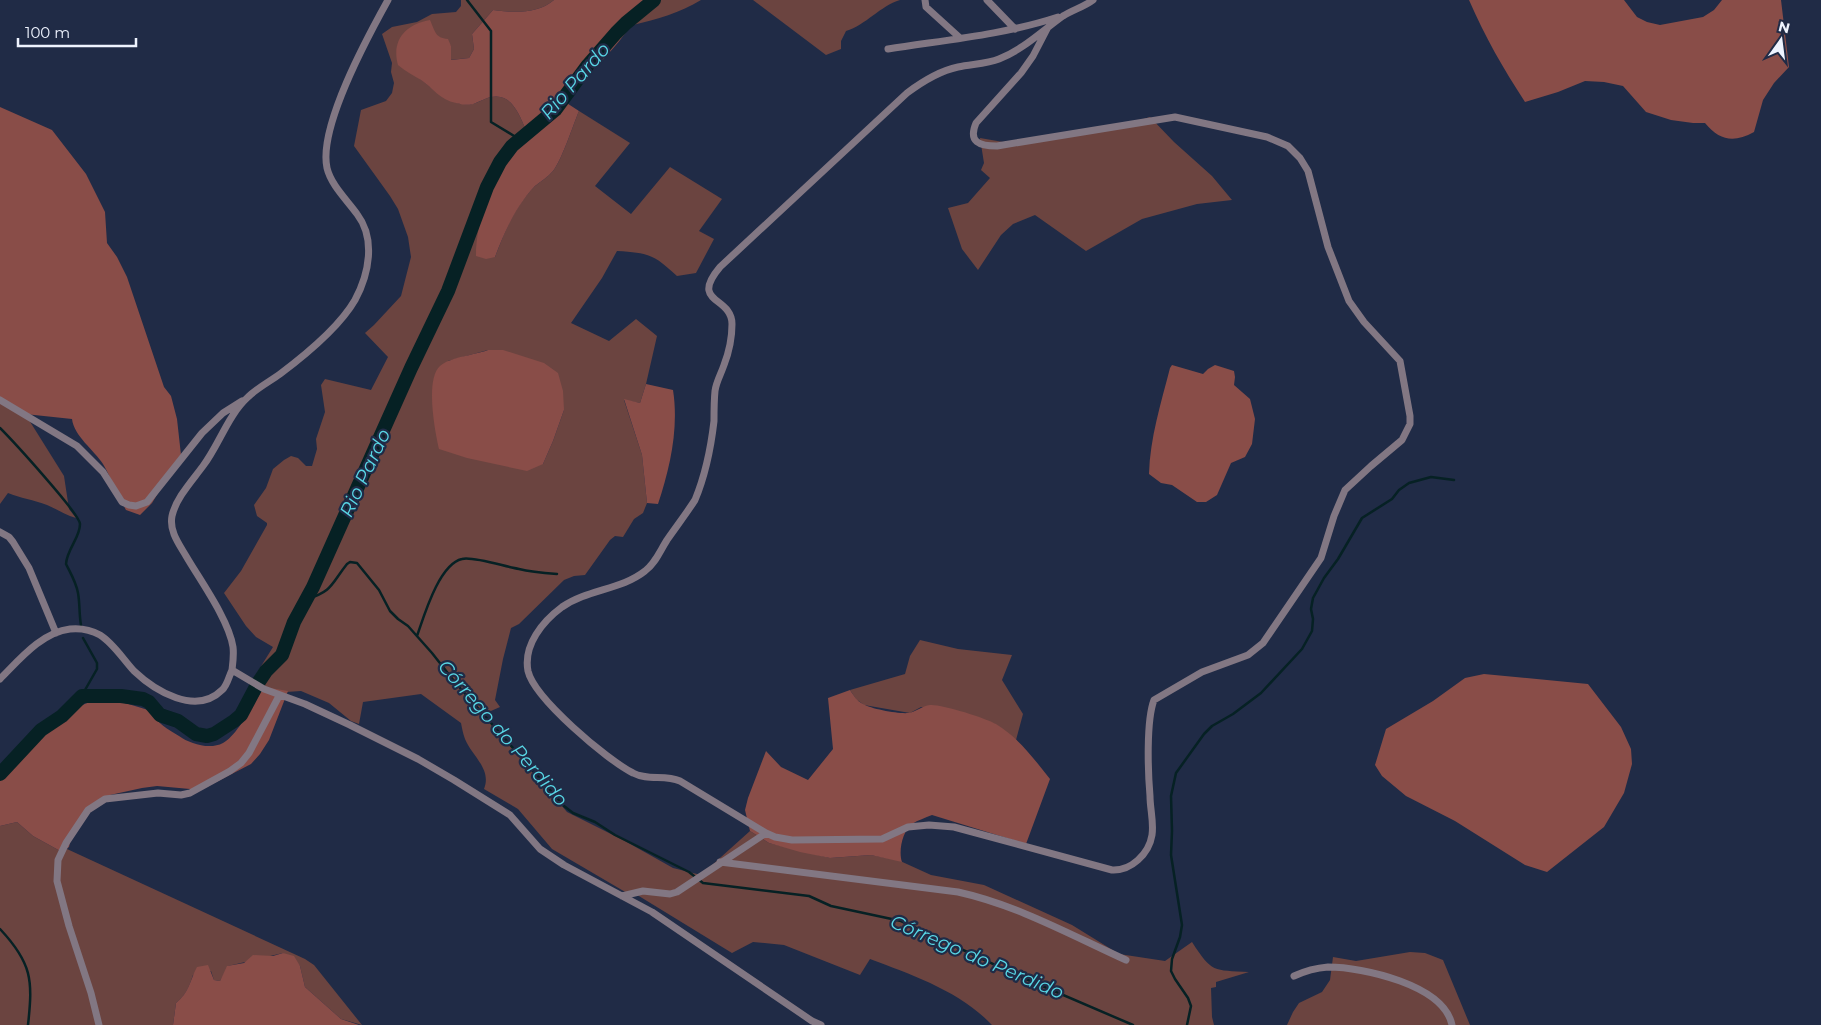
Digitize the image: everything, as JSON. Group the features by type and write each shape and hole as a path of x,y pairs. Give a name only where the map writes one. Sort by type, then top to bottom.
{"street":[{"path":"0,400 77,446 103,472 122,502 136,506 147,502 213,421 301,358 342,319 355,300 364,278 369,248 366,230 359,216 334,183 327,168 327,145 331,122 364,45 388,0"},
{"path":"925,0 926,7 958,37"},
{"path":"987,0 1015,29"},
{"path":"1047,30 1021,73 976,122 972,131 973,138 979,144 997,146 1184,117 1267,137 1288,146 1300,158 1308,171 1328,247 1349,301 1364,322 1400,361 1410,424 1402,440 1345,490 1334,516 1321,558 1263,643 1248,655 1202,672 1154,700 1149,719 1152,835 1148,847 1129,867 1112,870 954,827 929,825 908,827 882,839 792,840 775,837 680,781 667,776 644,777 630,772 592,744 564,719 534,683 528,671 531,646 536,632 545,621 563,606 596,591 632,581 648,570 696,500 712,435 715,389 730,346 732,331 732,318 728,311 711,296 708,289 712,277 720,267 907,93 922,82 936,74 956,68 998,60 1047,30 1064,16 1093,0"},
{"path":"888,49 958,37 987,35 1064,16"},
{"path":"0,679 38,644 56,632 82,629 102,636 136,672 161,690 185,700 197,702 216,695 224,689 232,670 234,657 228,628 178,543 171,524 172,515 178,501 210,457 240,406 249,396"},
{"path":"0,532 9,537 29,568 56,632"},
{"path":"232,670 264,690 314,708 425,763 510,815 540,849 564,865 652,912 812,1021 821,1025"},
{"path":"98,1025 91,993 57,881 58,860 66,843 88,810 105,799 158,792 180,795 190,793 230,772 242,763 249,753 279,696"},
{"path":"622,896 643,891 670,894 677,892 766,833"},
{"path":"720,862 958,892 980,897 1009,907 1126,960"},
{"path":"1294,976 1308,970 1328,967 1365,971 1385,976 1416,988 1444,1007 1452,1025"}],"shaded area":[{"path":"461,0 554,0 548,5 533,10 509,12 493,10 472,34 474,49 469,58 450,60 451,46 434,34 434,30 420,79 440,94 458,103 472,104 485,99 501,97 512,104 526,130 522,139 512,151 489,195 495,257 516,210 535,186 549,175 556,166 564,151 579,111 630,143 595,186 631,214 670,167 722,199 699,231 714,239 696,273 677,276 662,263 650,256 617,251 602,278 571,323 609,341 636,319 657,336 640,403 624,400 642,455 647,503 643,513 634,519 623,537 615,536 610,540 585,575 574,576 564,580 519,624 511,628 495,700 500,707 484,714 567,812 673,868 701,875 750,831 769,843 830,858 871,855 898,860 931,875 984,885 1072,925 1119,954 1165,961 1192,942 1209,965 1214,968 1249,972 1216,982 1216,987 1211,988 1214,1025 992,1025 979,1013 950,993 919,978 870,959 860,975 784,945 753,942 732,953 634,893 627,893 552,849 518,809 484,789 486,782 483,769 465,739 461,723 421,694 363,702 359,724 351,721 329,703 301,691 286,692 264,687 253,679 273,647 256,637 246,626 224,593 241,571 267,525 257,516 254,505 266,488 273,469 284,460 291,456 298,458 306,466 312,466 317,449 316,439 325,412 321,385 325,379 371,390 388,357 365,333 401,296 411,257 408,237 398,209 354,146 361,110 386,101 392,93 394,83 391,72 392,63 382,34 392,27 417,22 432,14 456,12 461,6","holes":["488,350 564,410 543,464 448,361"]},
{"path":"554,0 645,0 646,2 608,54 585,77 559,98 579,111 560,159 553,171 535,186 522,202 507,228 495,257 486,259 476,256 479,228 486,202 511,152 526,130 512,104 501,97 485,99 469,105 441,97 421,80 398,65 397,48 402,35 407,29 430,20 434,31 440,37 448,39 451,46 451,60 469,58 474,49 472,34 493,10 517,12 533,10 548,5"},
{"path":"645,0 701,0 677,12 633,25 646,2"},
{"path":"753,0 900,0 846,31 841,41 841,49 826,55"},
{"path":"1469,0 1624,0 1637,17 1660,25 1703,17 1714,10 1722,0 1781,0 1789,67 1774,83 1763,100 1754,132 1734,139 1716,134 1705,123 1671,120 1646,112 1623,86 1604,82 1585,81 1525,102 1481,27"},
{"path":"0,107 52,130 86,174 105,212 107,243 117,257 127,277 164,387 171,396 177,419 181,455 152,503 140,515 126,510 103,464 80,437 72,419 25,414 0,402"},
{"path":"1150,117 1174,142 1212,176 1232,200 1197,204 1142,219 1086,251 1035,215 1013,224 1001,235 978,270 962,249 948,208 968,203 990,178 981,170 984,163 980,138 1003,142 1130,123"},
{"path":"488,350 503,350 544,363 558,373 563,391 564,410 543,464 527,471 467,458 439,449 432,406 435,373 440,366 450,360"},
{"path":"1172,365 1203,374 1215,365 1234,371 1234,385 1250,399 1255,419 1252,444 1245,457 1231,463 1217,495 1206,502 1197,502 1172,485 1161,483 1149,474 1151,447 1156,421"},
{"path":"646,384 673,390 675,404 672,448 658,504 647,503 642,455 624,399 640,403"},
{"path":"0,402 24,412 64,476 69,509 76,518 47,505 8,493 0,504"},
{"path":"920,640 958,649 1012,655 1002,680 1023,714 1016,740 995,724 921,707 910,713 864,705 856,699 850,690 905,674 910,656"},
{"path":"1484,674 1588,684 1621,727 1631,749 1632,764 1624,793 1604,827 1547,872 1525,865 1455,821 1406,796 1382,776 1375,765 1386,729 1433,701 1465,678"},
{"path":"264,687 288,691 269,740 251,764 201,790 157,786 110,795 92,807 71,838 69,847 62,852 33,836 17,822 0,826 0,771 37,734 75,709 91,702 106,700 129,704 151,711 160,723 184,739 194,744 212,746 223,743 234,733"},
{"path":"850,690 859,701 872,708 904,713 936,705 991,721 1012,736 1026,749 1050,779 1026,844 932,815 914,823 906,831 901,847 902,862 871,855 830,858 800,852 769,843 750,831 745,810 766,751 781,767 808,780 833,749 828,698"},
{"path":"17,822 33,836 62,852 67,849 305,959 314,965 362,1025 341,1019 305,987 300,966 283,953 228,966 220,981 214,980 211,971 193,975 187,990 176,1003 173,1025 0,1025 0,826"},
{"path":"1410,952 1425,953 1443,960 1470,1025 1287,1025 1299,1003 1322,992 1330,980 1333,957 1356,961"},
{"path":"283,953 294,956 300,966 305,987 341,1019 359,1025 173,1025 176,1003 187,991 197,967 208,965 214,980 220,981 227,966 244,963 253,955 273,956"}],"waterway":[{"path":"467,0 491,31 491,122 519,139"},
{"name":"Rio Pardo","path":"0,774 41,730 62,716 82,696 121,696 143,699 149,702 160,715 178,721 196,734 207,736 214,734 241,715 266,671 282,655 294,622 313,587 411,368 448,291 487,187 500,162 512,146 555,110 588,65 616,33 654,0"},
{"path":"0,428 58,492 80,524 66,564 79,597 81,625"},
{"path":"1187,1025 1191,1006 1171,971 1172,959 1182,925 1171,855 1171,796 1176,773 1212,726 1233,714 1261,693 1302,649 1312,631 1313,619 1311,609 1313,598 1362,518 1392,499 1399,490 1409,483 1431,477 1454,480"},
{"path":"417,636 428,604 440,580 446,570 462,559 474,559 528,571 557,574"},
{"name":"Córrego do Perdido","path":"307,599 327,590 347,564 350,562 357,563 379,590 390,611 408,626 564,806 573,813 595,822 615,835 689,872 703,883 809,896 831,906 901,921 1019,976 1133,1025"},
{"path":"81,697 97,669 97,663 83,638"},
{"path":"0,929 19,952 28,973 30,984 28,1025"}]}
